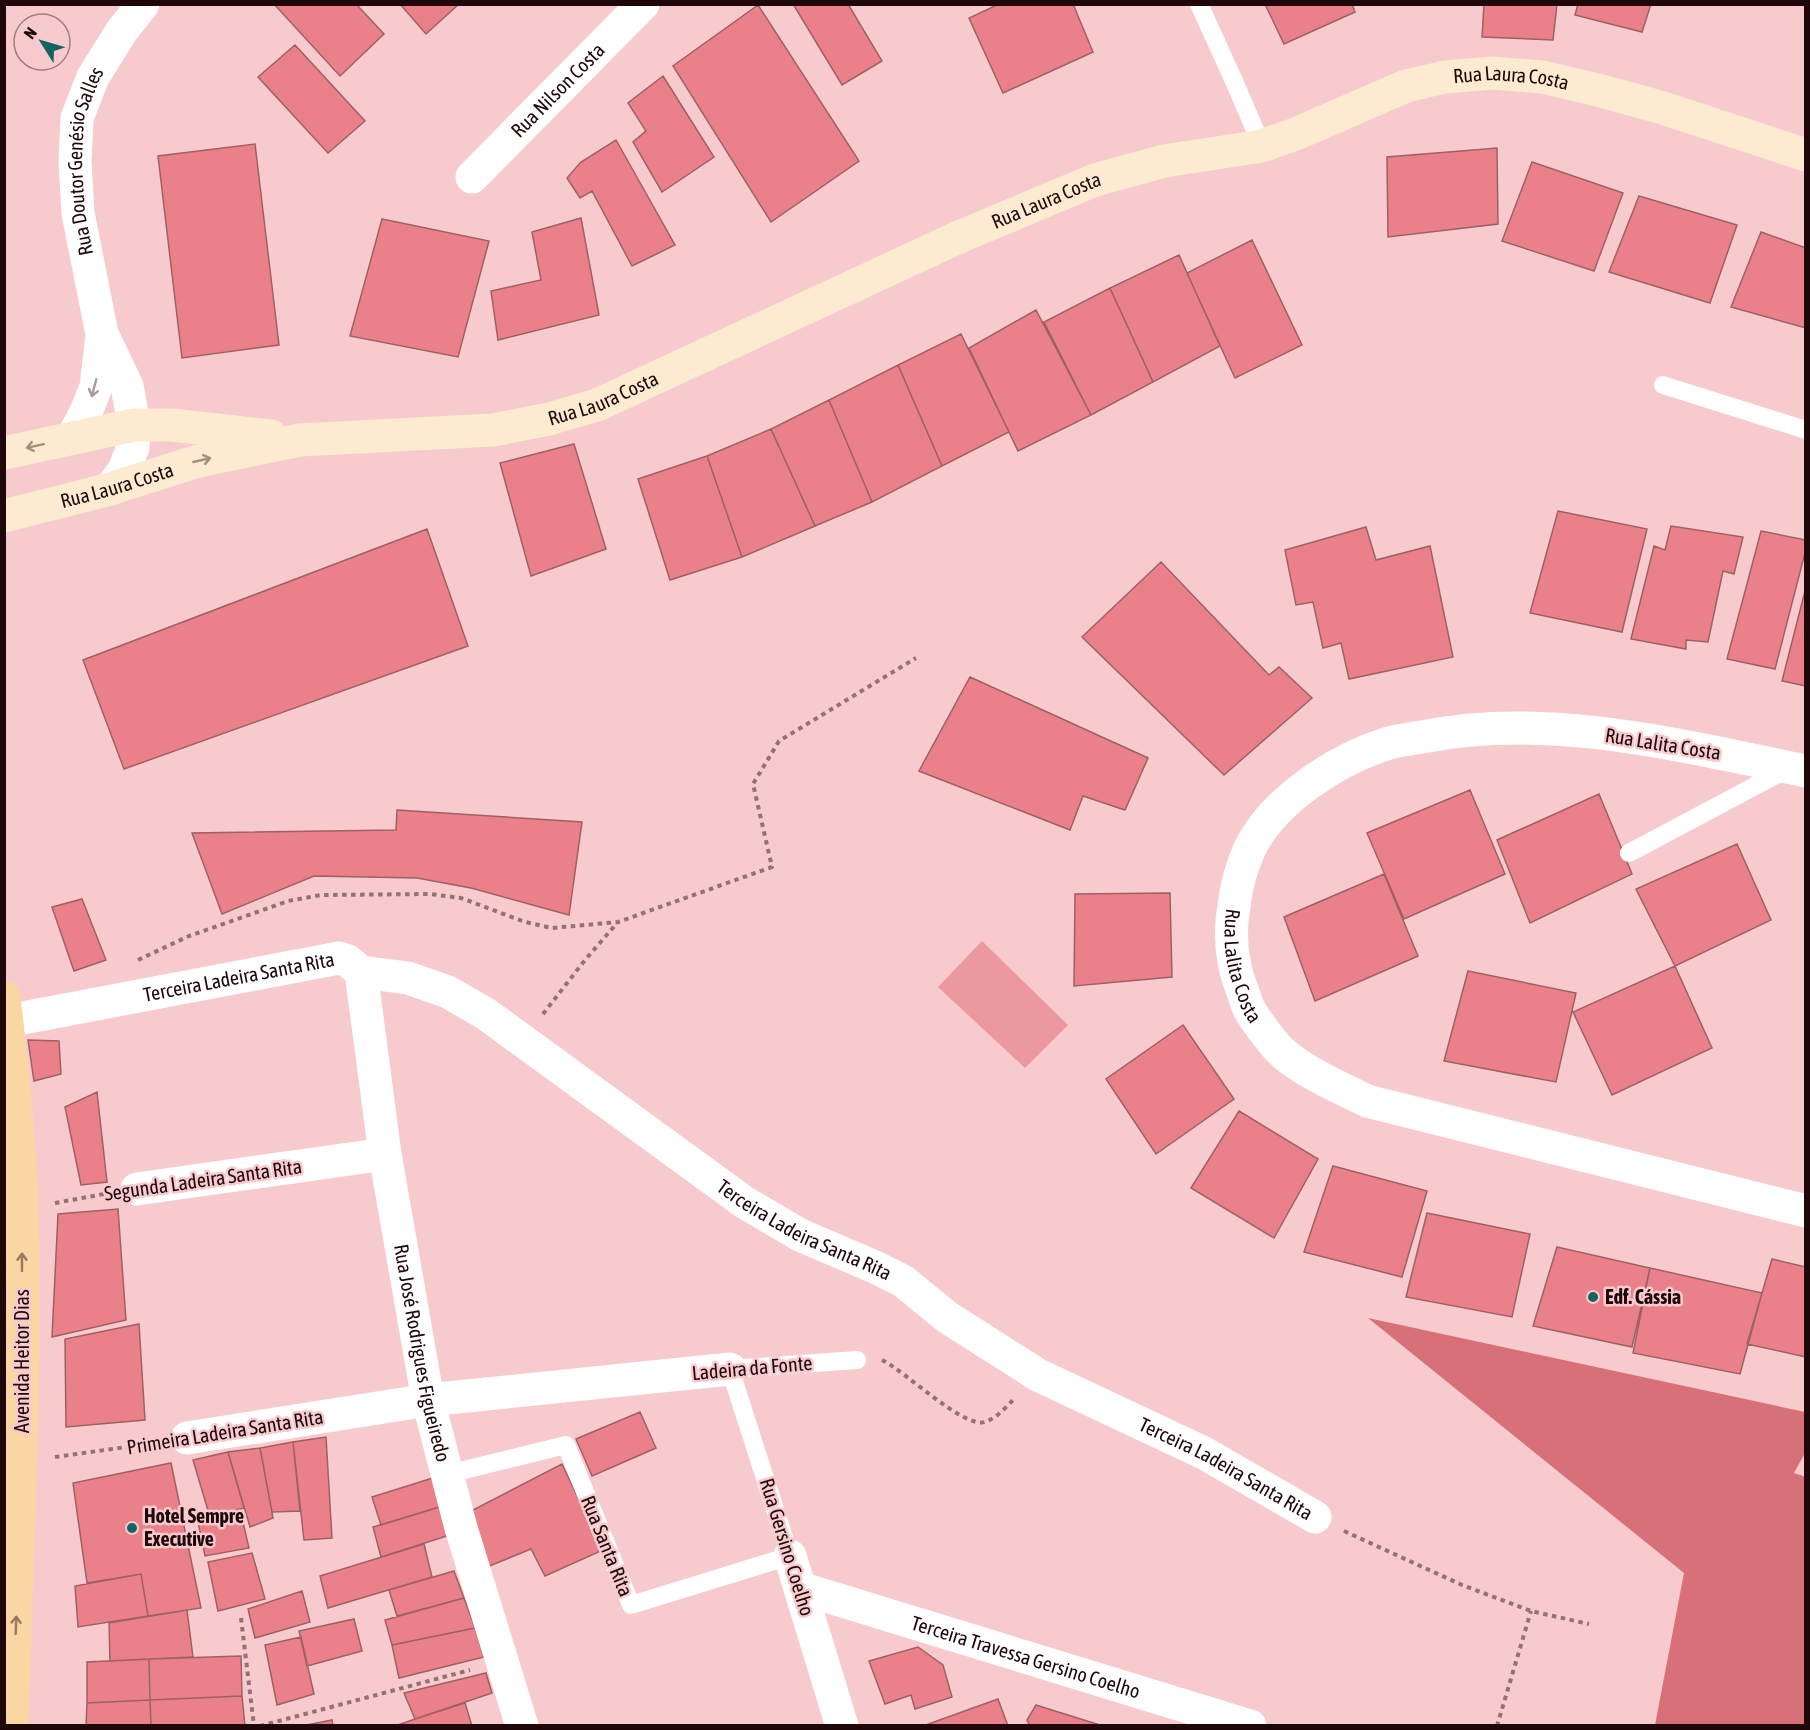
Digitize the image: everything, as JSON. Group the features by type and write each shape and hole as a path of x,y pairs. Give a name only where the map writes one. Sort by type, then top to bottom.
{"main road":[{"name":"Avenida Heitor Dias","path":"6,1009 22,1208 22,1461 9,1661 12,1725"},
{"path":"4,1434 22,1396"}],"street":[{"name":"Rua Doutor Genésio Salles","path":"110,489 124,470 134,447 134,424 127,386 102,334 78,213 75,162 77,118 93,77 121,32 143,4"},
{"name":"Rua Nilson Costa","path":"472,177 643,4"},
{"name":"Rua Laura Costa","path":"4,516 110,489 198,461 300,440 493,430 549,419 597,405 959,237 1095,180 1164,161 1262,146 1298,133 1406,86 1445,77 1492,73 1542,77 1663,108 1806,155"},
{"name":"Rua Doutor Genésio Salles","path":"72,438 96,387 102,334"},
{"name":"Rua Laura Costa","path":"4,453 134,424 172,425 300,440"},
{"name":"Rua Lalita Costa","path":"1797,770 1689,747 1582,731 1485,728 1435,734 1386,744 1346,761 1309,782 1276,812 1251,847 1237,886 1230,930 1235,971 1249,1009 1282,1052 1322,1078 1367,1101 1806,1211"},
{"name":"Terceira Ladeira Santa Rita","path":"6,1009 339,958 348,961 361,972 408,978 448,992 486,1014 752,1207 800,1235 903,1281 947,1317 1038,1375 1204,1453 1315,1516"},
{"name":"Rua José Rodrigues Figueiredo","path":"361,972 386,1154 428,1400 461,1528 522,1725"},
{"name":"Segunda Ladeira Santa Rita","path":"137,1189 386,1154"},
{"name":"Ladeira da Fonte","path":"428,1400 730,1370"},
{"name":"Primeira Ladeira Santa Rita","path":"187,1438 428,1400"},
{"name":"Rua Gersino Coelho","path":"790,1556 842,1725"},
{"name":"Terceira Travessa Gersino Coelho","path":"800,1588 1250,1725"}],"lane":[{"path":"1198,4 1262,146"},
{"path":"1663,385 1806,430"},
{"path":"1629,853 1797,770"},
{"name":"Ladeira da Fonte","path":"730,1370 857,1360"},
{"name":"Rua Gersino Coelho","path":"730,1370 790,1556"},
{"name":"Rua Santa Rita","path":"448,1474 566,1446 632,1605 790,1556"}],"path":[{"path":"135,961 189,936 266,908 321,895 430,894 461,898 525,922 552,928 618,922 772,867 753,784 779,741 916,658"},
{"path":"523,1041 585,960 618,922"},
{"name":"Segunda Ladeira Santa Rita","path":"22,1208 137,1189"},
{"path":"857,1360 880,1359 952,1410 971,1421 983,1423 996,1416 1038,1375"},
{"name":"Primeira Ladeira Santa Rita","path":"22,1461 187,1438"},
{"name":"Terceira Ladeira Santa Rita","path":"1315,1516 1462,1586 1531,1611 1589,1624"},
{"path":"1497,1725 1531,1611"},
{"path":"241,1618 254,1725"},
{"path":"260,1725 503,1663"}],"shaded area":[{"path":"982,941 1068,1025 1025,1068 938,987"},
{"path":"1368,1318 1805,1412 1805,1453 1794,1473 1806,1477 1805,1725 1655,1725 1684,1573"}],"building":[{"path":"274,4 356,4 384,34 340,76"},
{"path":"400,4 459,4 426,34"},
{"path":"793,4 848,4 882,61 842,85"},
{"path":"999,4 1073,4 1093,52 1003,93 969,18"},
{"path":"1265,4 1352,4 1355,12 1284,44"},
{"path":"1484,4 1557,4 1553,40 1482,37"},
{"path":"1578,4 1651,4 1642,32 1575,15"},
{"path":"758,5 859,161 771,222 673,66"},
{"path":"295,45 365,121 328,153 258,77"},
{"path":"663,76 714,157 662,192 633,142 646,131 628,103"},
{"path":"616,140 675,245 632,266 592,191 580,198 567,178 581,162"},
{"path":"255,144 279,345 182,358 158,156"},
{"path":"1497,148 1498,224 1388,237 1387,157"},
{"path":"1532,162 1623,193 1594,271 1502,241"},
{"path":"1639,196 1737,225 1710,303 1609,272"},
{"path":"581,218 599,315 498,340 491,291 541,280 532,232"},
{"path":"382,219 489,241 458,357 350,336"},
{"path":"1761,232 1806,248 1806,328 1731,307"},
{"path":"1252,240 1302,345 1235,378 1187,273"},
{"path":"1179,255 1220,346 1153,382 1110,288"},
{"path":"1110,288 1153,382 1091,415 1044,322"},
{"path":"1036,310 1091,415 1018,451 969,348"},
{"path":"961,334 1009,432 942,466 898,365"},
{"path":"898,365 942,466 872,502 829,400"},
{"path":"829,400 872,502 815,526 771,429"},
{"path":"771,429 815,526 742,557 707,456"},
{"path":"574,444 606,549 531,576 500,463"},
{"path":"707,456 742,557 670,580 638,479"},
{"path":"1558,511 1647,529 1622,632 1530,613"},
{"path":"1671,526 1743,537 1734,574 1723,571 1708,642 1686,640 1686,649 1631,639 1654,546 1665,550"},
{"path":"1366,527 1376,560 1430,546 1453,657 1349,679 1341,643 1323,648 1313,602 1296,605 1285,550"},
{"path":"427,529 468,646 124,769 83,660"},
{"path":"1761,531 1806,540 1806,549 1775,669 1727,659"},
{"path":"1161,562 1269,675 1279,667 1312,698 1224,775 1082,637"},
{"path":"1806,587 1806,686 1782,681"},
{"path":"970,677 1148,758 1125,810 1083,796 1070,830 919,771"},
{"path":"1470,790 1505,874 1404,919 1367,833"},
{"path":"1599,794 1632,874 1530,923 1497,840"},
{"path":"397,810 582,822 569,915 471,888 417,878 314,876 222,914 192,833 396,830"},
{"path":"1737,844 1771,920 1675,966 1636,889"},
{"path":"1384,874 1418,956 1315,1001 1284,917"},
{"path":"1170,893 1172,977 1074,986 1075,894"},
{"path":"82,899 106,960 74,971 52,907"},
{"path":"1675,966 1712,1048 1612,1095 1573,1012"},
{"path":"1468,971 1576,993 1556,1082 1444,1061"},
{"path":"1183,1025 1234,1099 1156,1154 1106,1079"},
{"path":"28,1040 59,1041 61,1074 34,1081"},
{"path":"97,1092 107,1182 81,1185 65,1107"},
{"path":"1239,1111 1318,1159 1274,1238 1191,1188"},
{"path":"1333,1166 1427,1191 1402,1277 1304,1252"},
{"path":"118,1209 126,1320 52,1337 58,1214"},
{"path":"1427,1213 1530,1234 1512,1317 1406,1297"},
{"name":"Edf. Cássia","path":"1557,1247 1650,1268 1632,1347 1533,1326"},
{"path":"1772,1259 1806,1267 1806,1357 1747,1344"},
{"path":"1650,1268 1762,1293 1740,1374 1633,1353"},
{"path":"139,1324 145,1420 66,1427 65,1339"},
{"path":"640,1412 656,1448 592,1476 576,1439"},
{"path":"326,1437 332,1538 304,1540 293,1442"},
{"path":"293,1442 300,1511 272,1512 260,1448"},
{"path":"260,1448 273,1518 250,1527 228,1452"},
{"path":"228,1452 244,1508 210,1517 193,1460"},
{"name":"Hotel Sempre Executive","path":"171,1463 201,1608 148,1616 141,1574 87,1583 73,1483"},
{"path":"562,1464 603,1550 545,1576 531,1549 487,1567 469,1512"},
{"path":"436,1477 446,1505 381,1525 372,1497"},
{"path":"446,1505 453,1534 381,1557 373,1527"},
{"path":"241,1514 249,1548 205,1556 198,1522"},
{"path":"424,1544 432,1577 328,1608 320,1576"},
{"path":"252,1553 265,1599 218,1611 208,1562"},
{"path":"454,1571 464,1598 397,1616 389,1590"},
{"path":"141,1574 148,1616 78,1627 75,1586"},
{"path":"302,1591 310,1622 255,1638 248,1609"},
{"path":"464,1598 475,1628 392,1645 385,1620"},
{"path":"187,1610 193,1657 110,1661 109,1623"},
{"path":"354,1619 362,1651 307,1666 299,1631"},
{"path":"475,1628 484,1657 399,1678 392,1645"},
{"path":"301,1637 314,1694 277,1705 265,1645"},
{"path":"918,1647 943,1665 952,1697 915,1709 911,1695 885,1704 869,1661"},
{"path":"241,1656 242,1696 150,1700 149,1659"},
{"path":"149,1659 150,1700 87,1703 87,1662"},
{"path":"486,1673 492,1693 415,1719 404,1693"},
{"path":"242,1696 245,1726 151,1726 150,1700"},
{"path":"998,1699 1008,1726 923,1726"},
{"path":"150,1700 151,1726 86,1726 87,1703"},
{"path":"465,1703 472,1726 395,1726 415,1719"},
{"path":"1036,1705 1103,1726 1030,1726 1027,1720"},
{"path":"332,1720 333,1726 302,1726"}],"place":[{"name":"Edf. Cássia","path":"1593,1297"},
{"name":"Hotel Sempre Executive","path":"132,1528"}]}
